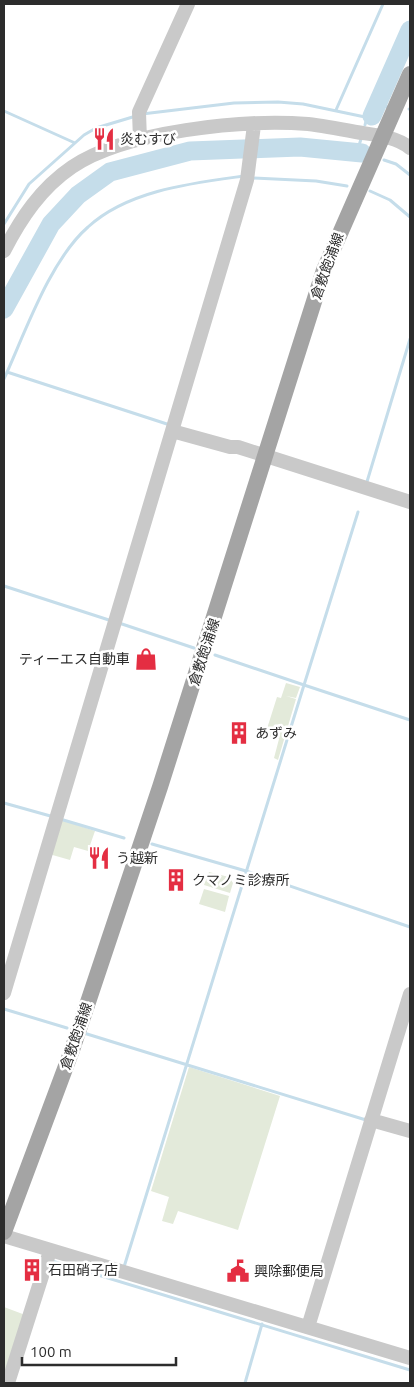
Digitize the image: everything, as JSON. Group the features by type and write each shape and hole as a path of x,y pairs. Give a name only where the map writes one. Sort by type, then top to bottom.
{"main road":[{"name":"倉敷飽浦線","path":"4,1232 28,1173 72,1050 197,675 324,270 410,74"}],"street":[{"path":"140,140 139,115 188,4"},
{"path":"4,251 33,203 58,178 91,156 140,140 198,128 305,124 383,136 396,140 410,148"},
{"path":"4,993 247,180 254,125"},
{"path":"173,428 266,455 410,502"},
{"path":"308,1326 373,1120 410,994"},
{"path":"373,1120 410,1131"},
{"path":"4,1236 48,1257 308,1326 410,1358"},
{"path":"8,1383 48,1257"}],"green space":[{"path":"286,683 300,687 296,698 286,696 296,699 278,760 274,758 279,739 265,735 277,697 281,698"},
{"path":"59,819 95,831 88,851 74,847 70,860 49,854"},
{"path":"209,872 229,877 233,883 230,893 204,885"},
{"path":"204,889 229,896 225,912 199,904"},
{"path":"189,1067 280,1096 238,1230 178,1211 173,1224 162,1221 169,1197 151,1191"},
{"path":"4,1307 28,1316 4,1383"}],"waterway":[{"path":"336,110 383,4"},
{"path":"372,116 410,30"},
{"path":"142,114 234,103 278,102 303,104 365,117 372,116"},
{"path":"378,104 388,107"},
{"path":"4,111 75,143"},
{"path":"4,224 29,184 84,135 96,128 136,116"},
{"path":"365,125 367,117"},
{"path":"357,152 361,139"},
{"path":"4,309 51,224 78,195 110,172 190,151 300,147 362,153"},
{"path":"384,160 396,164 410,175"},
{"path":"4,379 50,277 74,241 88,227 104,214 141,196 183,185 244,176"},
{"path":"252,178 316,181 347,186"},
{"path":"370,191 390,200 410,217"},
{"path":"366,485 410,339"},
{"path":"7,372 170,425"},
{"path":"358,512 304,685 410,720"},
{"path":"4,586 112,621"},
{"path":"119,623 194,648"},
{"path":"124,1267 304,685 215,655"},
{"path":"4,803 54,817"},
{"path":"60,819 124,838"},
{"path":"152,844 246,871 410,927"},
{"path":"4,1009 67,1028"},
{"path":"87,1034 366,1120"},
{"path":"52,1261 410,1370"},
{"path":"245,1383 262,1324"}],"place":[{"name":"炎むすび","path":"104,139"},
{"name":"ティーエス自動車","path":"146,659"},
{"name":"あずみ","path":"239,733"},
{"name":"う越新","path":"99,858"},
{"name":"クマノミ診療所","path":"176,880"},
{"name":"石田硝子店","path":"32,1270"},
{"name":"興除郵便局","path":"238,1271"}]}
